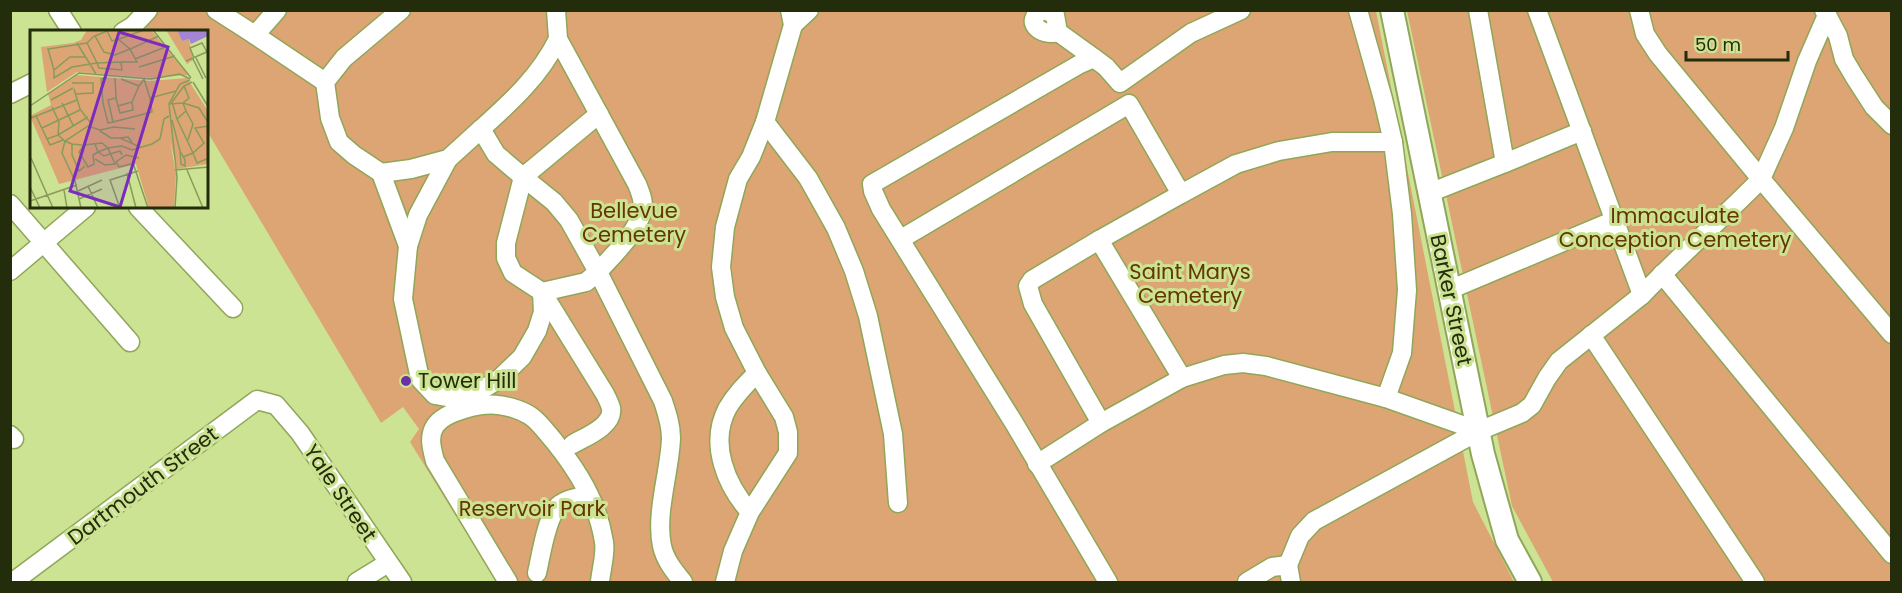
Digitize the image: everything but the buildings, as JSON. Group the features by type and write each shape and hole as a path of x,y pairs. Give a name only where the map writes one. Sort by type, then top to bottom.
{"main road":[{"name":"Barker Street","path":"1392,10 1449,290 1497,508 1507,540 1530,582"}],"street":[{"path":"58,10 71,30"},
{"path":"128,29 148,10"},
{"path":"216,10 325,82"},
{"path":"255,35 277,10"},
{"path":"401,10 344,58 325,82 330,118 339,142 381,173 408,246"},
{"path":"542,292 586,282 598,272 635,227 642,211 642,198 638,184 558,39 556,10"},
{"path":"725,582 733,551 750,512 788,453 788,432 784,417 757,373 734,328 725,297 721,267 725,227 738,179 751,157 765,122 792,18 809,10"},
{"path":"1044,10 1037,13 1034,19 1034,25 1038,29 1045,33 1058,32 1106,66 1120,83 1129,104 1181,194"},
{"path":"1120,83 1191,33 1241,10"},
{"path":"1358,10 1393,142 1402,214 1407,290 1402,353 1386,398"},
{"path":"1478,10 1505,162"},
{"path":"1537,10 1642,295"},
{"path":"1639,10 1645,34 1658,54 1892,334"},
{"path":"1247,582 1272,567 1290,574 1300,536 1314,521 1479,431 1522,413 1532,405 1559,361 1642,295 1725,216 1761,179 1784,128 1825,13"},
{"path":"1825,13 1838,36 1844,59 1854,76 1874,107 1892,124"},
{"path":"542,292 543,312 537,330 522,357 498,380 477,393 452,398 435,395 420,380 403,298 408,246 418,214 448,159 529,84 549,59 558,39"},
{"path":"1094,58 1041,86 872,184 882,209 1108,582"},
{"path":"10,94 30,85"},
{"path":"901,239 1129,104"},
{"path":"573,444 601,427 610,417 611,409 605,394 542,292 513,273 506,258 506,243 523,177 599,114"},
{"path":"765,122 808,178 836,228 854,271 868,316 892,434 898,503"},
{"path":"481,129 496,154 554,202 569,220 663,401 671,436 661,522 662,545 669,564 683,582"},
{"path":"1429,193 1582,131"},
{"path":"1101,423 1033,304 1028,286 1032,280 1236,164 1279,151 1332,142 1393,142"},
{"path":"381,173 411,169 448,159"},
{"path":"10,204 130,342"},
{"path":"10,271 85,208"},
{"path":"139,208 233,308"},
{"path":"1449,290 1615,220"},
{"path":"1099,240 1182,378"},
{"path":"1662,274 1892,554"},
{"path":"1591,334 1755,582"},
{"path":"1037,464 1101,423 1182,378 1224,365 1243,363 1266,366 1386,398 1479,431"},
{"path":"750,512 736,496 726,473 721,456 721,428 726,411 737,393 757,373"},
{"name":"Dartmouth Street","path":"13,582 257,400 276,405"},
{"name":"Yale Street","path":"276,405 300,433 402,582"},
{"path":"589,495 560,505 552,516 536,578 507,580 435,461 431,438 435,427 442,418 479,405 499,405 532,417 570,461 585,486 589,495 599,519 604,545 600,582"},
{"path":"357,582 388,563"}],"green space":[{"path":"135,11 1376,11 1473,502 1514,582 497,582 410,442 419,429 403,407 381,423 208,133 208,30 147,30"},
{"name":"Immaculate Conception Cemetery","path":"1407,11 1891,11 1891,582 1553,582 1512,506"}],"place":[{"name":"Tower Hill","path":"406,381"}],"park label":[{"name":"Bellevue Cemetery","path":"634,223"},
{"name":"Saint Marys Cemetery","path":"1190,284"},
{"name":"Reservoir Park","path":"532,509"}]}
